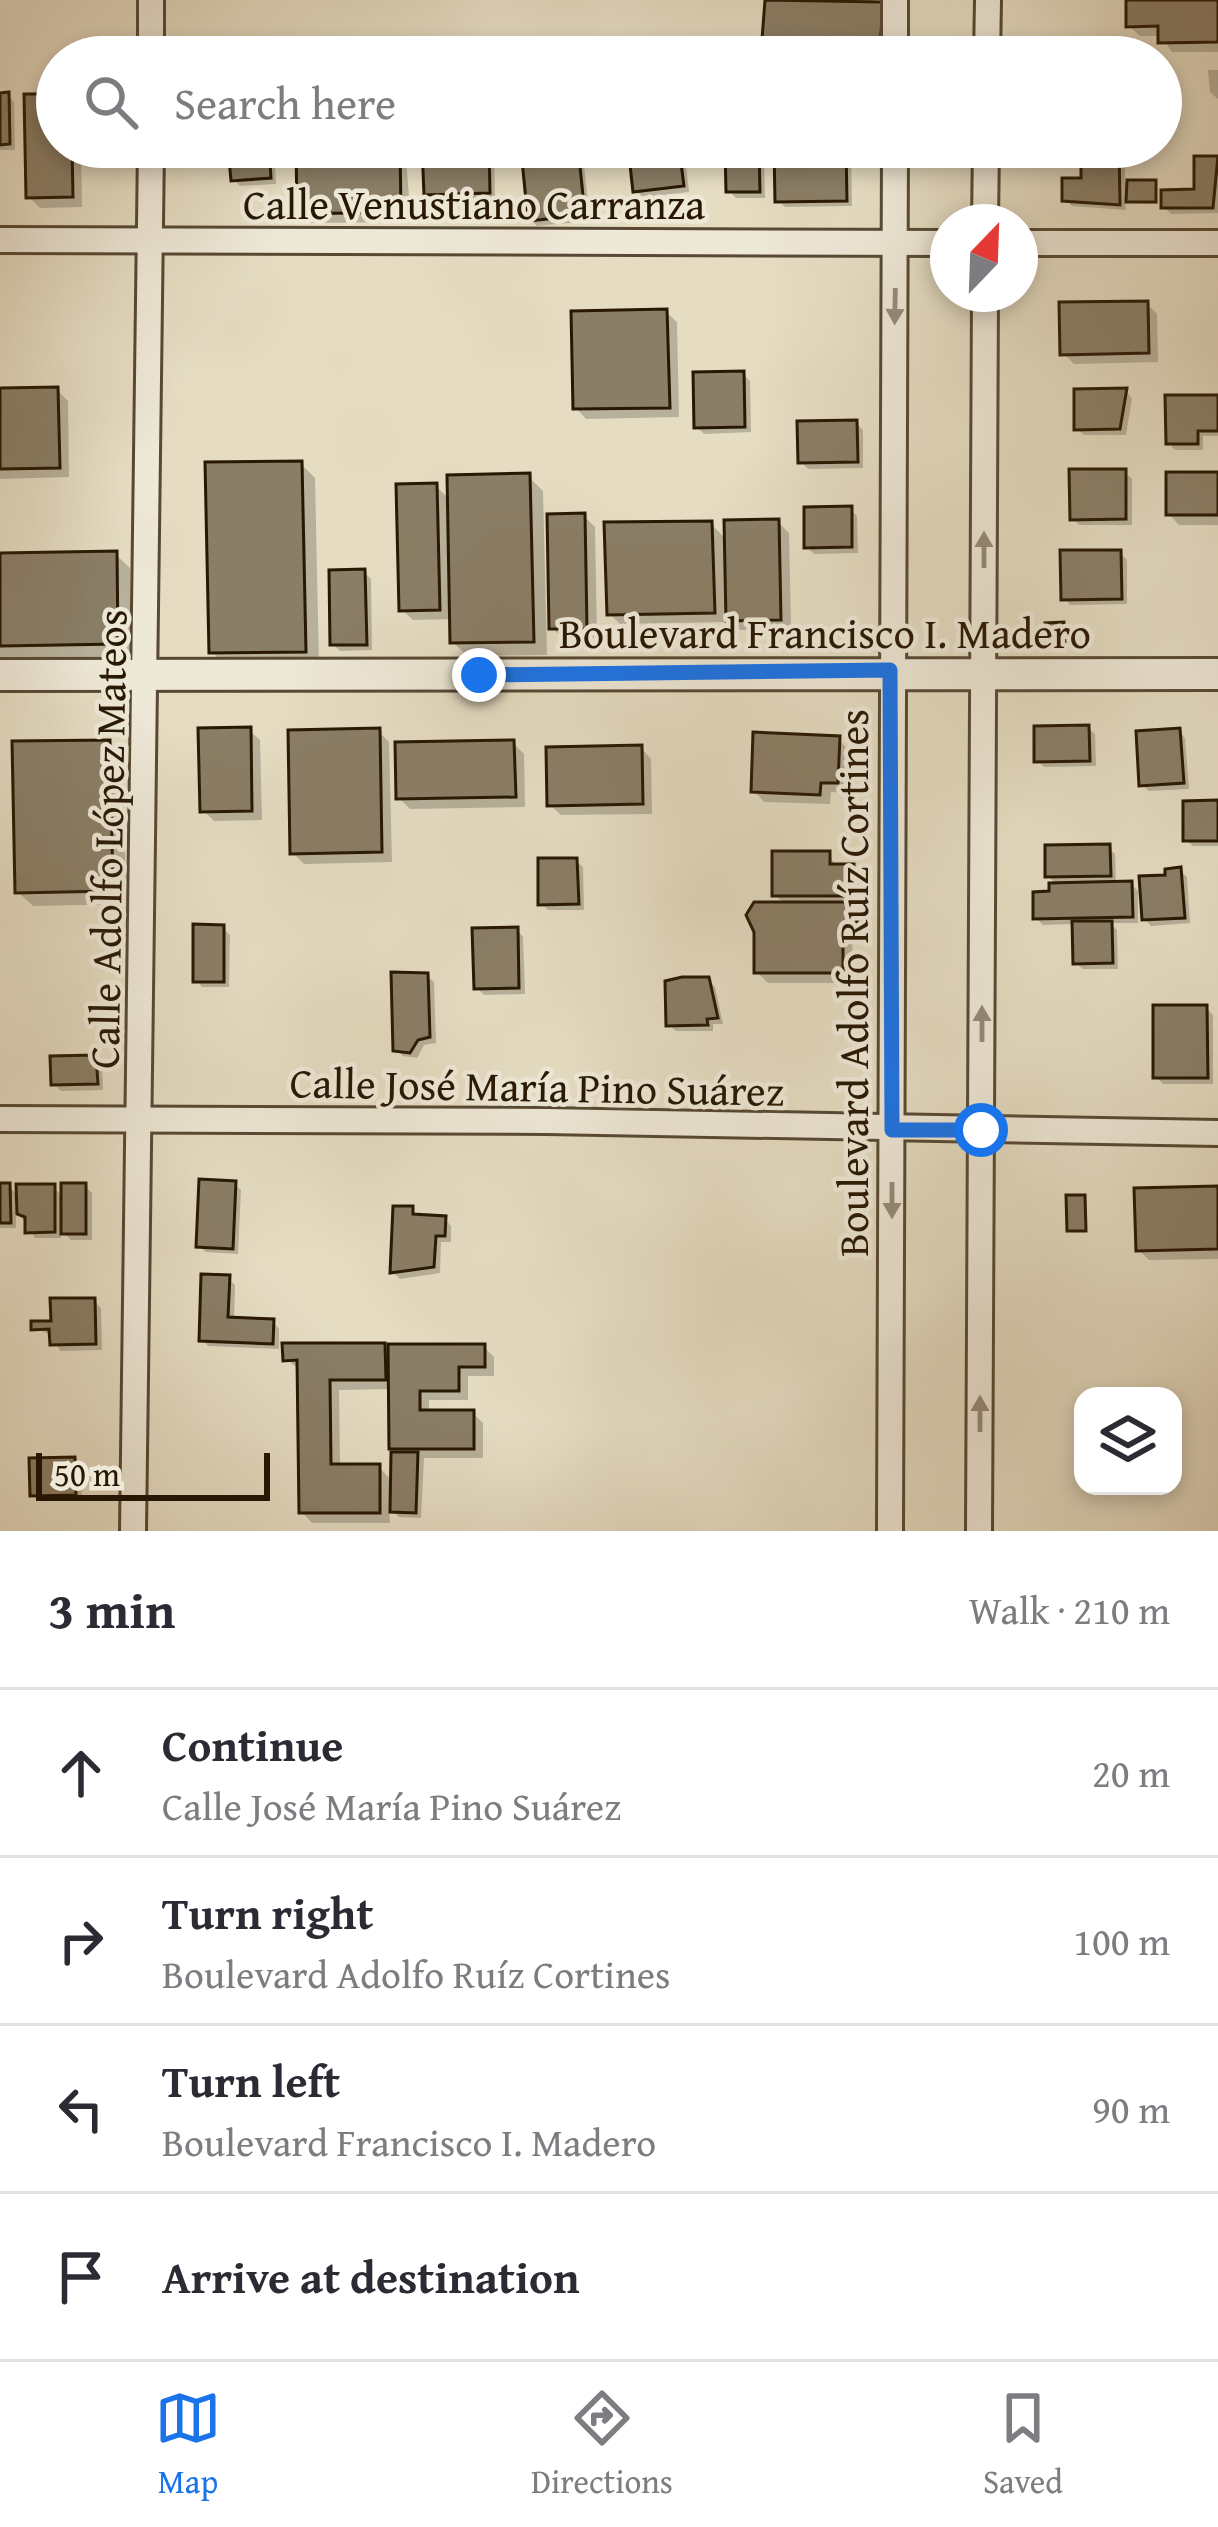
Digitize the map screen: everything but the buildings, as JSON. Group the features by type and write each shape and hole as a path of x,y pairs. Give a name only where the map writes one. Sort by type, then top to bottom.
{"street":[{"path":"151,0 151,36"},
{"path":"895,0 895,36"},
{"path":"987,36 988,0"},
{"name":"Calle Adolfo López Mateos","path":"133,1531 148,676 151,168"},
{"name":"Boulevard Adolfo Ruíz Cortines","path":"890,1531 890,670 896,168"},
{"path":"985,204 986,168"},
{"name":"Calle Venustiano Carranza","path":"0,241 930,243"},
{"path":"1038,243 1218,243"},
{"path":"979,1531 985,312"},
{"name":"Boulevard Francisco I. Madero","path":"0,675 890,670 1218,674"},
{"name":"Calle José María Pino Suárez","path":"0,1119 546,1121 1218,1133"}],"route":[{"path":"479,675 890,670 892,1130 981,1130"}]}
